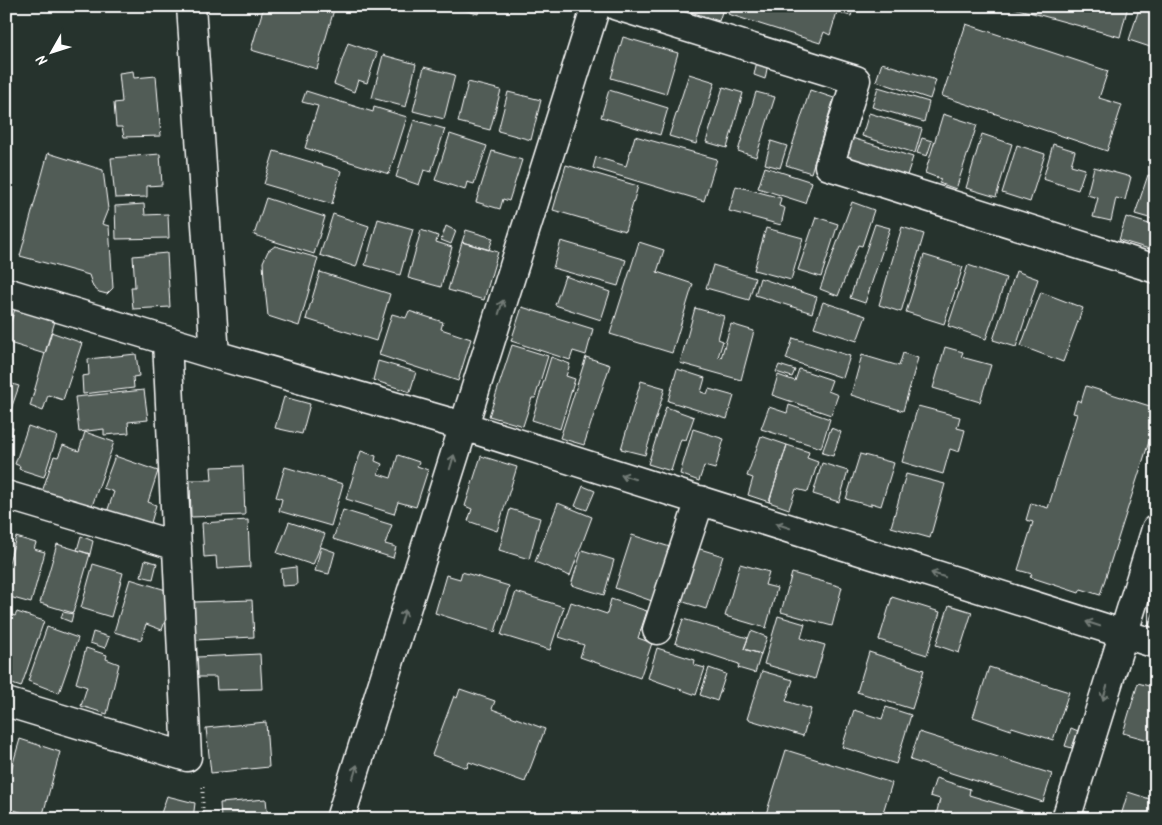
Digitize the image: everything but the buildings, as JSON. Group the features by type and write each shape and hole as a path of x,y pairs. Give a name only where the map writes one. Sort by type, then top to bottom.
{"street":[{"path":"191,6 215,355"},
{"path":"340,819 596,6"},
{"path":"617,6 856,80 829,166 1156,269"},
{"path":"6,292 167,341 463,426 1156,644"},
{"path":"6,702 187,757 167,341"},
{"path":"6,495 177,546"},
{"path":"657,630 700,500"},
{"path":"1066,819 1156,529"}]}
